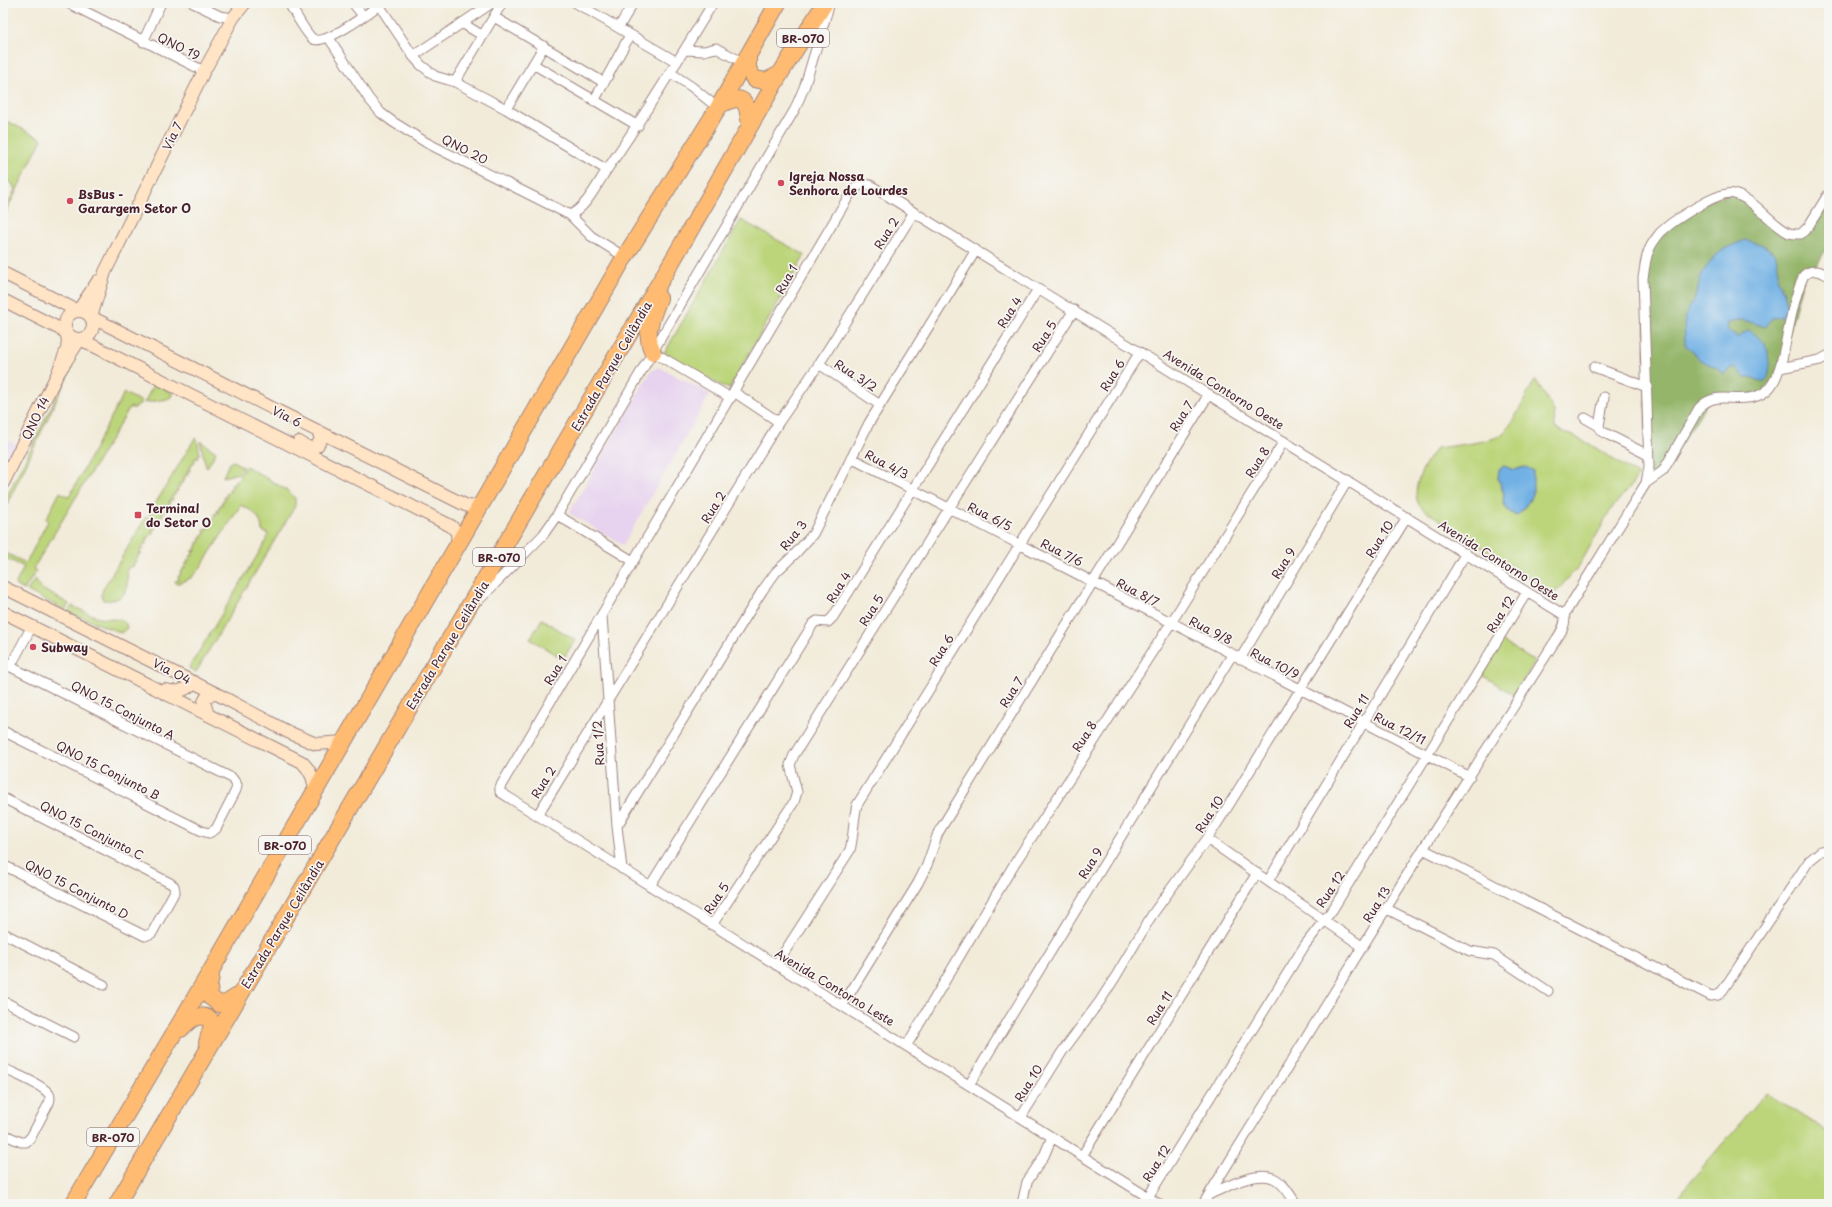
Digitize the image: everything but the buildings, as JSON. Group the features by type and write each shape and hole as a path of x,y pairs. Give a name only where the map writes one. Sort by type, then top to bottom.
{"highway":[{"name":"BR-070","path":"73,1204 212,970 485,501 624,257 719,106 778,3"},
{"name":"Estrada Parque Ceilândia","path":"117,1204 674,258 780,74 825,3"},
{"path":"746,59 748,69 754,79 766,81 780,74"},
{"path":"719,106 732,99 738,98 744,101 748,106 750,125"},
{"path":"653,352 650,347 648,332 674,258"},
{"path":"212,970 209,987 210,997 219,1004 227,1003 239,995"},
{"path":"169,1043 187,1023 196,1017 204,1016 210,1019 212,1025 201,1060"}],"main road":[{"name":"Via 7","path":"78,311 105,272 204,71 233,18 245,3"},
{"name":"Via 7","path":"91,318 105,272"},
{"path":"3,273 78,311 83,312 91,318 91,332 80,339 74,339 66,332 3,300"},
{"path":"66,332 66,318 71,313 78,311"},
{"name":"Via 6","path":"91,318 465,505 472,506 485,501"},
{"name":"QNO 14","path":"3,483 68,349 66,332"},
{"name":"Via 6","path":"80,339 451,526 457,532 458,546"},
{"name":"QNO 14","path":"56,375 80,339"},
{"path":"233,416 258,422 309,448 315,447 320,442 321,436 318,431"},
{"name":"Via O4","path":"3,587 216,693 288,732 316,744 344,742"},
{"path":"16,618 16,609 22,603 29,600"},
{"name":"Via O4","path":"3,612 302,762 308,767 312,775 315,792"},
{"path":"156,689 181,692 194,682"},
{"path":"208,715 204,702 206,698 216,693"}],"street":[{"name":"QNO 19","path":"68,3 143,42 204,71"},
{"name":"QNO 19","path":"143,42 161,3"},
{"path":"193,3 220,16 233,18"},
{"path":"288,3 312,38 318,41 329,38 381,4 413,56 421,65 435,76 454,82 506,109 607,170"},
{"path":"353,3 363,16"},
{"path":"576,3 678,62"},
{"path":"619,27 633,3"},
{"path":"570,215 588,199 638,126 713,3"},
{"path":"465,614 543,535 557,515 795,109 805,85 830,3"},
{"path":"454,82 494,17 497,4"},
{"path":"413,56 462,23 497,4"},
{"path":"494,17 603,82"},
{"path":"462,23 483,36"},
{"path":"594,101 630,35"},
{"name":"QNO 20","path":"329,38 369,99 381,113 393,122 427,143 570,215 591,236 624,257"},
{"path":"506,109 544,46"},
{"path":"685,50 704,51 716,48 746,59"},
{"path":"532,64 638,126"},
{"path":"671,73 719,106"},
{"name":"Rua 1","path":"500,792 500,787 850,194 858,185 864,183 870,185"},
{"name":"Avenida Contorno Oeste","path":"870,185 1407,516 1564,615"},
{"path":"1646,483 1649,467 1644,278 1646,260 1650,248 1660,234 1674,222 1714,198 1728,193 1747,200 1790,234 1800,234 1808,228 1829,193"},
{"name":"Rua 2","path":"537,816 779,422 819,364 914,212"},
{"name":"Rua 3","path":"617,826 762,591 776,572 813,534 851,458 880,405 976,250"},
{"path":"1646,483 1663,471 1699,408 1704,403 1718,397 1737,399 1755,397 1763,393 1773,384 1780,368 1798,291 1804,275 1814,270 1829,276"},
{"name":"Rua 4","path":"650,886 813,624 817,621 828,622 833,617 1038,289"},
{"name":"Rua 5","path":"712,926 794,802 797,792 790,766 794,754 950,509 1074,310"},
{"path":"653,352 779,422"},
{"name":"Rua 6","path":"776,965 850,850 854,834 853,819 858,805 1140,352"},
{"path":"1780,368 1820,360 1829,355"},
{"name":"Rua 3/2","path":"819,364 880,405"},
{"path":"1594,367 1647,387"},
{"name":"Rua 7","path":"842,1006 918,883 927,865 938,833 1209,394"},
{"path":"1599,426 1604,397"},
{"path":"1585,418 1599,426 1601,431 1648,455"},
{"name":"Rua 8","path":"907,1045 1013,866 1171,623 1284,441"},
{"name":"Rua 4/3","path":"851,458 912,491 950,509"},
{"name":"Rua 9","path":"969,1084 1348,480"},
{"name":"Rua 13","path":"1203,1204 1423,849 1470,777 1565,624 1566,619 1564,615 1646,483"},
{"name":"Rua 6/5","path":"950,509 1020,545"},
{"path":"557,515 633,561"},
{"name":"Rua 10","path":"1021,1117 1062,1052 1108,988 1152,915 1207,839 1407,516"},
{"name":"Rua 7/6","path":"1020,545 1093,582"},
{"name":"Rua 11","path":"1268,881 1466,553"},
{"name":"Rua 8/7","path":"1093,582 1171,623"},
{"name":"Rua 12","path":"1148,1197 1305,945 1333,909 1527,592"},
{"name":"Rua 1/2","path":"602,616 607,702 622,869"},
{"name":"Rua 9/8","path":"1171,623 1236,657"},
{"path":"7,665 32,626"},
{"name":"Rua 10/9","path":"1236,657 1364,722"},
{"name":"QNO 15 Conjunto A","path":"7,665 232,778 237,785 236,790 216,829 209,833 202,831"},
{"name":"Rua 12/11","path":"1364,722 1470,777"},
{"name":"QNO 15 Conjunto B","path":"3,731 202,831"},
{"name":"Avenida Contorno Leste","path":"500,792 712,926 907,1045 1159,1204"},
{"name":"QNO 15 Conjunto C","path":"3,798 174,886 175,891 152,933 145,936 140,934"},
{"path":"1207,839 1363,947"},
{"path":"1423,849 1711,996 1718,995 1723,990 1809,861 1821,851 1829,850"},
{"name":"QNO 15 Conjunto D","path":"3,865 140,934"},
{"name":"Rua 11","path":"1082,1156 1256,873"},
{"path":"1386,909 1470,952 1494,955 1548,991"},
{"path":"3,933 104,985"},
{"path":"3,1001 74,1037"},
{"path":"3,1068 42,1088 49,1093 51,1098 31,1137 26,1142 21,1142 7,1136"},
{"path":"1022,1204 1027,1182 1044,1156 1052,1137"},
{"path":"1210,1194 1252,1177 1274,1178 1286,1188 1296,1204"}],"shaded area":[{"path":"659,367 710,394 623,545 569,513 651,371"},
{"path":"3,438 17,445 3,473"}],"green space":[{"path":"3,119 42,139 3,218 3,214 15,190 12,183 3,179"},
{"path":"1734,194 1790,234 1806,232 1811,229 1819,221 1829,201 1829,244 1814,270 1804,275 1780,368 1763,393 1709,400 1669,462 1646,483 1646,259 1660,234 1714,198"},
{"path":"741,220 805,255 729,389 662,357"},
{"path":"72,367 3,513 3,504"},
{"path":"1536,380 1554,411 1555,428 1588,443 1639,476 1612,508 1579,566 1555,593 1552,593 1423,509 1418,503 1416,496 1419,478 1427,461 1437,448 1480,442 1501,435 1515,417","holes":["1504,466 1514,470 1523,467 1533,471 1525,508 1516,516 1507,510 1503,499 1504,494 1498,478 1499,473"]},
{"path":"156,384 172,393 172,396 168,399 144,403 153,386"},
{"path":"124,393 142,402 134,409 130,407 33,569 36,571 24,590 15,585 24,567 3,557 3,552 26,563 48,521 46,519 60,492 69,497"},
{"path":"195,438 197,440 200,454 197,455 198,458 194,459 195,462 192,463 192,466 189,467 190,471 187,471 188,475 184,476 185,479 182,480 183,483 179,484 180,487 177,488 178,491 172,496 173,500 169,500 170,504 167,505 168,508 165,509 165,512 162,513 163,516 157,519 149,514"},
{"path":"200,441 216,452 207,468 206,467"},
{"path":"233,461 243,467 239,473 223,477 229,463"},
{"path":"246,466 288,491 295,498 295,506 196,672 189,668 266,541 268,534 262,531 259,518 253,512 241,505 200,568 191,578 176,584 175,581 179,580 178,576 181,575 180,572 186,567 185,564 188,563 187,560 191,559 190,556 193,555 192,551 196,550 195,547 198,546 197,543 201,542 200,539 203,538 202,535 205,534 204,530 208,530 207,526 210,526 209,522 213,521 212,518 215,517 214,514 218,513 217,510 220,509 219,506 222,505 222,501 225,500 224,497 227,496 226,493 230,492 229,489 232,488 231,485 235,484 234,481 237,480"},
{"path":"146,517 155,522 155,529 153,529 153,533 150,534 150,537 147,538 148,541 145,542 146,545 142,546 143,549 140,550 141,554 138,554 138,558 135,559 136,562 133,563 134,566 127,568 125,592 117,599 103,600 101,596 103,589"},
{"path":"35,579 40,588 69,604 65,610 27,591"},
{"path":"72,606 99,618 122,620 126,624 127,628 121,633 68,612"},
{"path":"542,619 575,640 563,659 530,639"},
{"path":"1500,640 1535,662 1514,695 1479,673"},
{"path":"1766,1093 1829,1133 1829,1204 1671,1204"}],"water":[{"path":"1745,240 1761,244 1772,251 1777,262 1777,279 1786,298 1786,308 1782,317 1772,318 1766,327 1743,320 1728,323 1727,331 1736,335 1737,338 1749,330 1765,343 1769,373 1765,381 1745,378 1736,368 1731,368 1725,373 1722,373 1718,369 1699,359 1685,344 1684,325 1688,308 1695,298 1702,273 1715,256 1726,248"},
{"path":"1504,466 1514,470 1526,467 1533,471 1533,495 1521,512 1516,516 1507,510 1503,502 1504,494 1498,478 1499,469"}],"place":[{"name":"Igreja Nossa Senhora de Lourdes","path":"781,183"},
{"name":"BsBus - Garargem Setor O","path":"70,201"},
{"name":"Terminal do Setor O","path":"138,515"},
{"name":"Subway","path":"33,647"}]}
